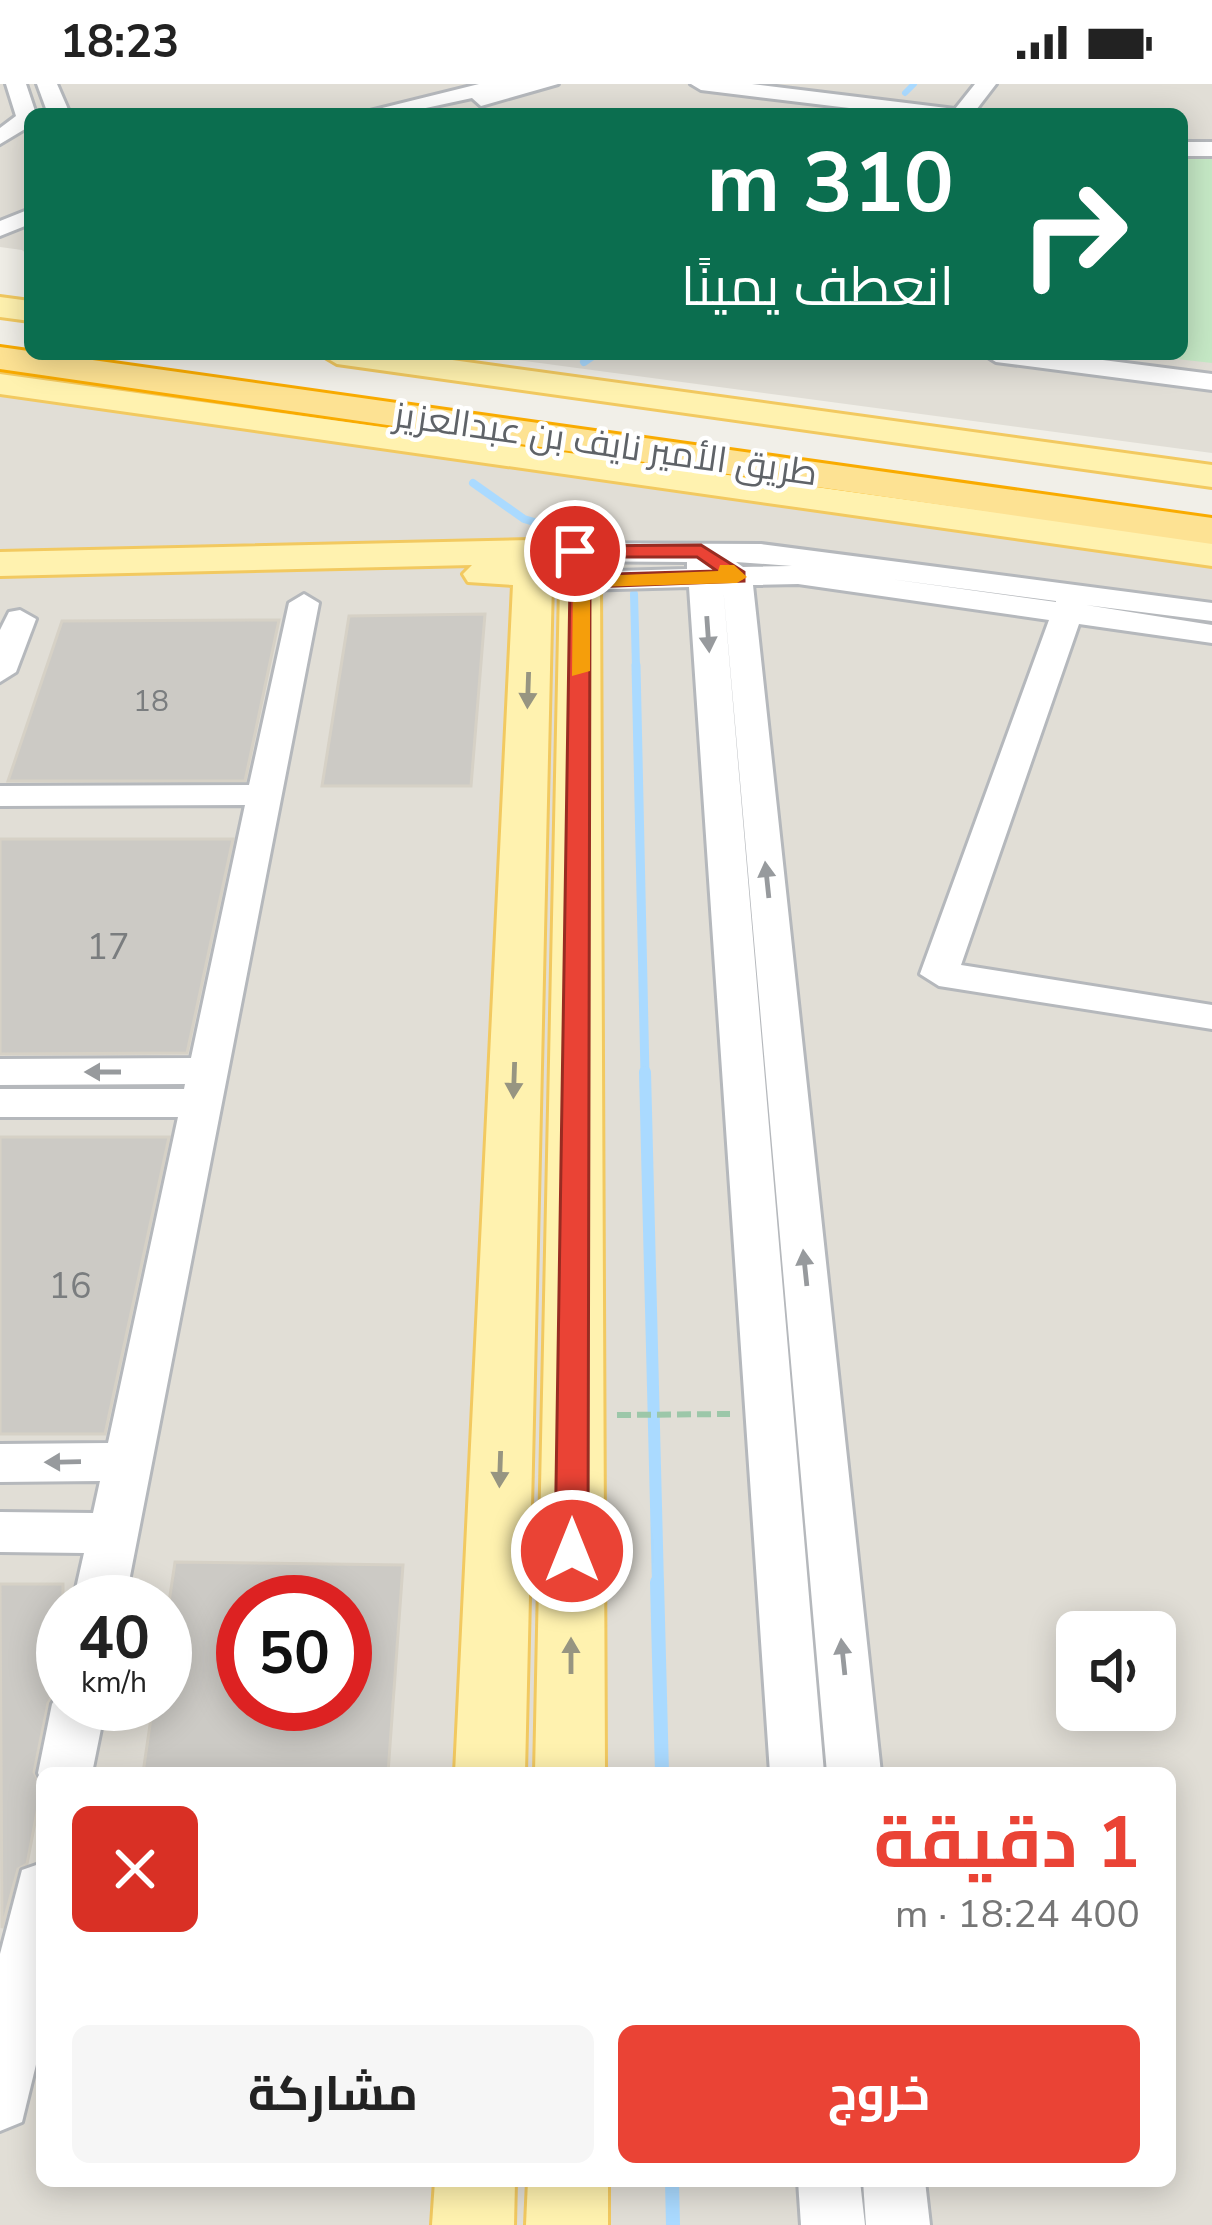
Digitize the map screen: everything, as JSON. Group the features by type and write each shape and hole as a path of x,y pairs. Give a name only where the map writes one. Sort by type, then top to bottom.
{"highway":[{"name":"طريق الأمير نايف بن عبدالعزيز","path":"0,358 1212,531"},
{"name":"طريق الأمير نايف بن عبدالعزيز","path":"229,360 1212,495"}],"main road":[{"path":"380,360 1212,476"},
{"path":"0,384 1212,554"},
{"path":"0,563 548,569"},
{"path":"0,584 548,569"},
{"path":"490,1767 548,569"},
{"path":"548,569 570,1767"},
{"path":"473,2225 475,2187"},
{"path":"567,2225 568,2187"}],"street":[{"path":"398,108 508,84"},
{"path":"446,108 548,84"},
{"path":"701,84 932,108"},
{"path":"774,84 942,108"},
{"path":"975,108 1006,84"},
{"path":"0,139 24,120"},
{"path":"1042,360 1212,382"},
{"path":"1133,360 1212,370"},
{"path":"548,569 714,569 804,557 1071,602 1212,634"},
{"path":"548,569 714,569 1212,612"},
{"path":"714,569 797,1767"},
{"path":"714,569 853,1767"},
{"path":"1071,602 939,974 1212,1017"},
{"path":"104,1575 304,603"},
{"path":"0,672 20,619"},
{"path":"0,796 264,796"},
{"path":"0,1072 203,1087"},
{"path":"0,1103 203,1087"},
{"path":"0,1463 127,1462"},
{"path":"0,1532 112,1533"},
{"path":"66,1767 74,1731"},
{"path":"0,2101 36,1919"},
{"path":"830,2187 833,2225"},
{"path":"895,2187 898,2225"}],"path":[{"path":"597,1415 699,1414"}],"shaded area":[{"path":"0,84 1212,84 1212,453 517,360 1188,360 1188,108 24,108 24,252 0,247"},
{"path":"0,394 1212,566 1212,2225 0,2225"}],"green space":[{"path":"1188,139 1212,141 1212,363 1186,360"}],"building":[{"path":"485,614 471,786 322,786 349,616"},
{"path":"279,620 245,781 8,781 62,621"},
{"path":"0,839 233,839 187,1053 0,1054"},
{"path":"0,1137 169,1137 105,1434 0,1434"},
{"path":"175,1562 403,1565 388,1767 144,1767 149,1731 192,1731 192,1575 173,1575"},
{"path":"0,1584 36,1584 36,1731 42,1731 34,1772 36,1817 27,1864 18,1869 2,1928"}],"waterway":[{"path":"905,93 914,84"},
{"path":"473,483 524,519 605,543"},
{"path":"634,594 636,668"},
{"path":"636,665 645,1075"},
{"path":"645,1072 658,1585"},
{"path":"657,1582 662,1767"},
{"path":"672,2187 673,2225"}],"slow traffic":[{"path":"579,671 580,581 737,577 727,569"}],"route":[{"path":"572,1551 580,581 737,577 701,551 575,551"}]}
